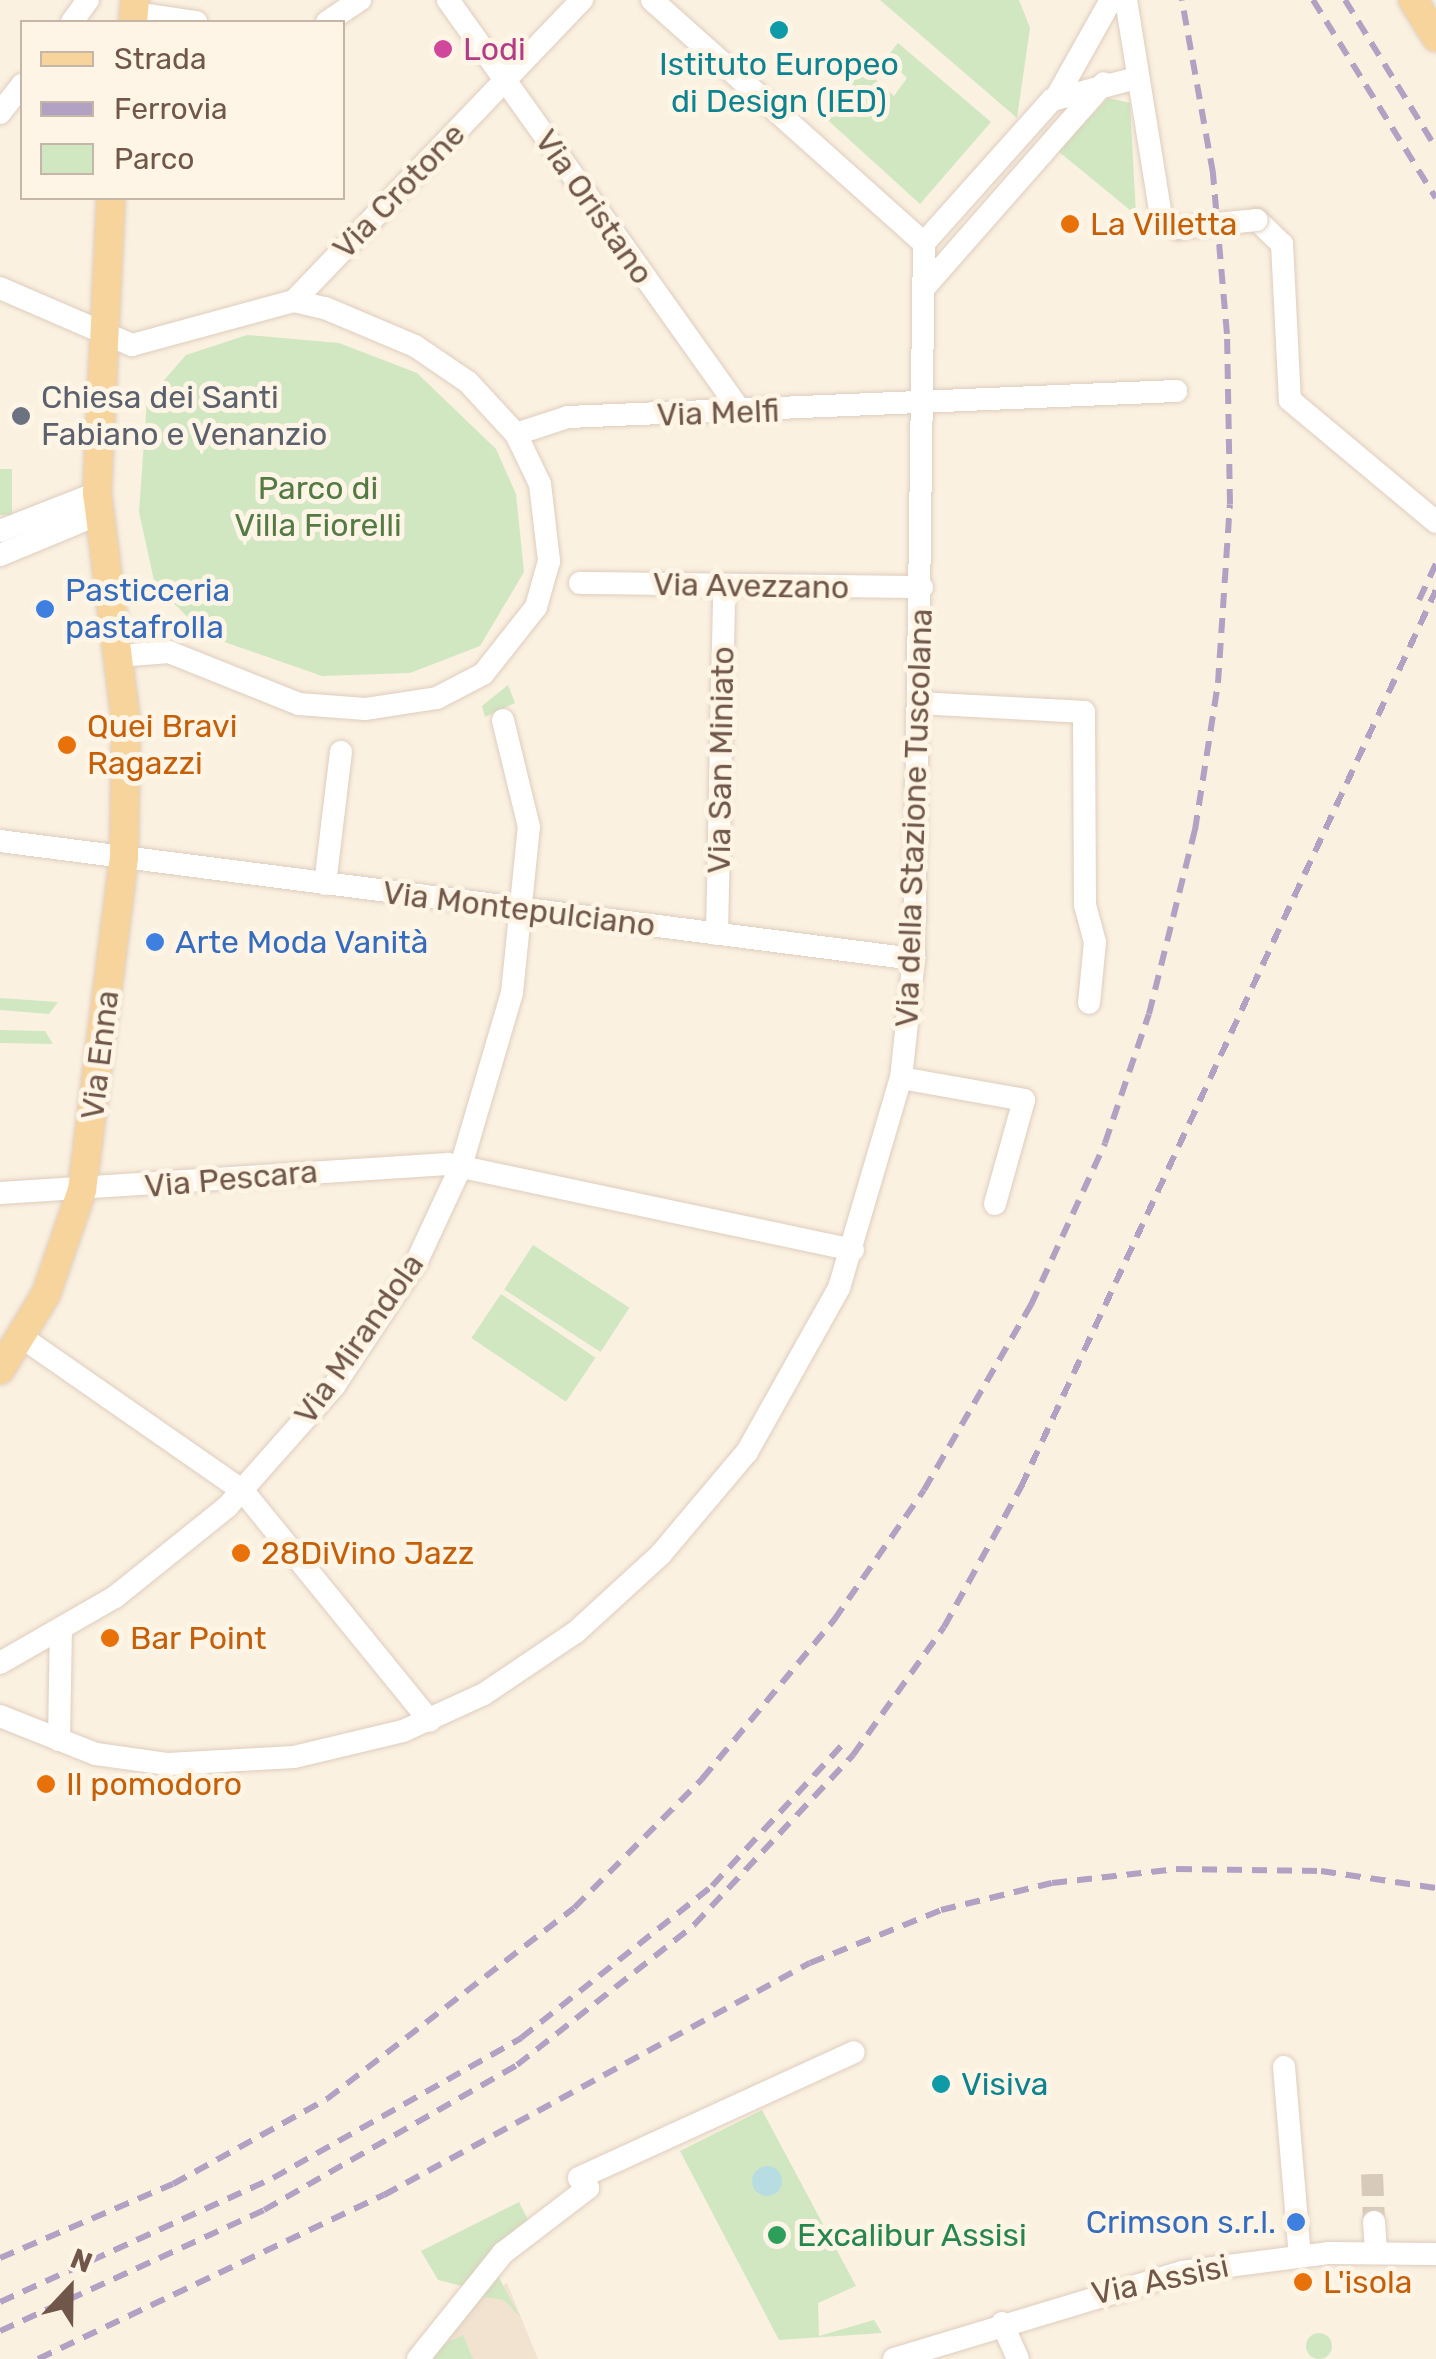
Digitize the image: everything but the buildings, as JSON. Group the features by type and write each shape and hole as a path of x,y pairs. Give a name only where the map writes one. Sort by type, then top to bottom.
{"main road":[{"path":"1414,0 1436,36"},
{"name":"Via Enna","path":"0,1370 23,1338 82,1190 124,857 126,722 98,504 98,336 112,200"}],"street":[{"path":"330,20 360,0"},
{"name":"Via Oristano","path":"448,0 742,413"},
{"name":"Via Crotone","path":"294,301 582,0"},
{"path":"652,0 924,243 1056,98 1111,0"},
{"path":"1126,0 1162,217 1178,228 1257,220 1282,244 1290,400 1436,522"},
{"path":"134,12 184,20"},
{"path":"1056,98 1104,82 1136,78"},
{"path":"923,289 1104,82"},
{"path":"0,113 20,88"},
{"name":"Via della Stazione Tuscolana","path":"0,1716 96,1754 168,1764 268,1760 430,1721 576,1632 688,1524 774,1410 853,1250 900,1078 914,960 924,243"},
{"path":"0,288 98,336 158,343 294,301 436,358 516,434 546,505 549,561 513,644 459,688 397,707 299,704 169,652 118,656"},
{"name":"Via Melfi","path":"516,434 568,417 923,406 1176,391"},
{"path":"0,531 98,504"},
{"path":"0,555 98,504"},
{"name":"Via Avezzano","path":"580,583 922,587"},
{"name":"Via San Miniato","path":"718,934 724,586"},
{"path":"920,703 1084,712 1085,905 1095,942 1089,1003"},
{"name":"Via Mirandola","path":"0,1663 138,1582 242,1491 391,1305 461,1166 506,1018 524,910 528,807 502,720"},
{"path":"326,884 341,752"},
{"name":"Via Montepulciano","path":"0,841 914,960"},
{"path":"900,1078 1024,1100 996,1204"},
{"name":"Via Pescara","path":"0,1194 461,1166 853,1250"},
{"path":"23,1338 242,1491 430,1721"},
{"path":"58,1740 60,1630"},
{"path":"418,2359 488,2268 588,2188 579,2178 854,2052"},
{"path":"1284,2067 1300,2256"},
{"path":"1374,2222 1376,2253"},
{"name":"Via Assisi","path":"894,2359 1118,2286 1300,2256 1436,2254"},
{"path":"1002,2323 1018,2359"}],"shaded area":[{"path":"507,2283 538,2359 426,2359 458,2313"}],"green space":[{"path":"880,0 1019,0 1030,28 1017,118"},
{"path":"898,43 991,122 920,204 821,114 861,67 894,96 907,78 886,58"},
{"path":"1108,98 1130,103 1136,215 1058,151"},
{"name":"Parco di Villa Fiorelli","path":"247,335 339,343 417,373 496,449 516,494 524,572 480,646 410,673 322,676 207,636 155,585 139,512 147,400 186,355"},
{"path":"0,469 12,469 12,515 0,515"},
{"path":"508,685 515,703 485,717 482,706"},
{"path":"0,998 58,1002 49,1014 0,1010"},
{"path":"0,1030 45,1031 53,1044 0,1043"},
{"path":"533,1245 629,1308 601,1352 504,1289"},
{"path":"501,1294 596,1358 566,1402 471,1338"},
{"name":"Excalibur Assisi","path":"762,2110 856,2286 818,2303 819,2336 874,2320 882,2333 779,2340 680,2151"},
{"path":"519,2202 528,2220 462,2286 438,2280 421,2251"},
{"path":"496,2272 520,2317 504,2300 484,2297 444,2344 463,2335 473,2359 426,2359"},
{"path":"1319,2333 1328,2337 1332,2346 1328,2355 1319,2359 1310,2355 1306,2346 1310,2337"}],"water":[{"path":"767,2166 778,2170 782,2181 778,2192 767,2196 756,2192 752,2181 756,2170"}],"tunnel":[{"path":"1372,2174 1374,2222"}],"railway":[{"path":"0,2258 173,2184 327,2099 574,1908 702,1779 834,1620 924,1490 1031,1305 1105,1143 1149,1014 1195,830 1218,683 1230,504 1227,334 1213,173 1182,0"},
{"path":"1313,0 1436,198"},
{"path":"1345,0 1436,148"},
{"path":"1419,600 1436,564"},
{"path":"0,2331 264,2210 517,2065 694,1925 853,1755 944,1627 1021,1487 1436,590"},
{"path":"0,2302 273,2178 521,2038 712,1886 842,1745"},
{"path":"38,2359 384,2195 810,1963 941,1910 1052,1883 1177,1869 1321,1871 1436,1888"}],"place":[{"name":"Istituto Europeo di Design (IED)","path":"779,30"},
{"name":"Lodi","path":"443,49"},
{"name":"La Villetta","path":"1070,224"},
{"name":"Chiesa dei Santi Fabiano e Venanzio","path":"21,416"},
{"name":"Pasticceria pastafrolla","path":"45,609"},
{"name":"Quei Bravi Ragazzi","path":"67,745"},
{"name":"Arte Moda Vanità","path":"155,942"},
{"name":"28DiVino Jazz","path":"241,1553"},
{"name":"Bar Point","path":"110,1638"},
{"name":"Il pomodoro","path":"46,1784"},
{"name":"Visiva","path":"941,2084"},
{"name":"Crimson s.r.l.","path":"1296,2222"},
{"name":"Excalibur Assisi","path":"777,2235"},
{"name":"L'isola","path":"1303,2282"}]}
